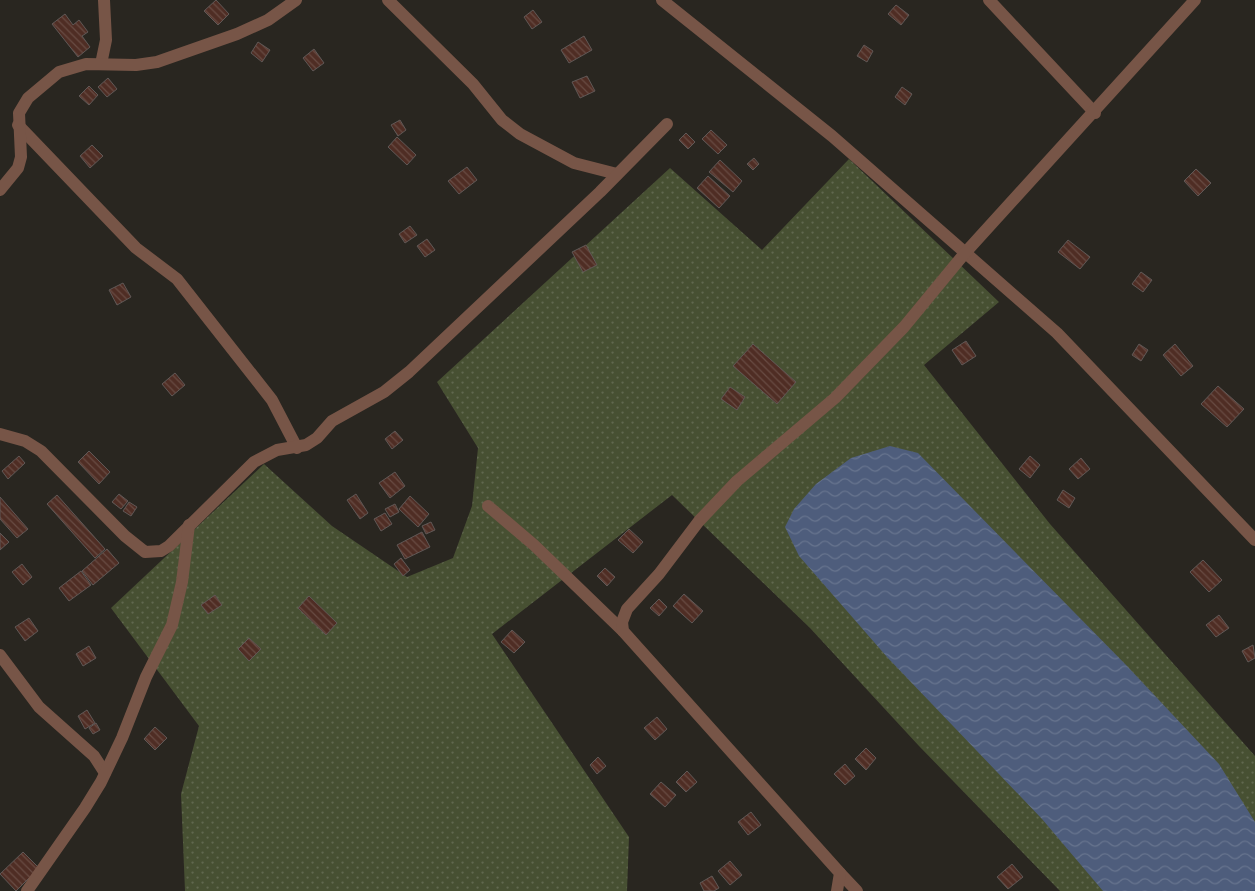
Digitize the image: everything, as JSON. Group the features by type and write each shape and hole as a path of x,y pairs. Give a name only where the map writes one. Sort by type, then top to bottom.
{"street":[{"path":"101,64 106,40 104,0"},
{"path":"0,190 18,168 21,157 18,126 19,113 28,98 53,76 74,66 101,64 129,65 158,62 237,34 268,20 296,0"},
{"path":"388,0 473,84 502,120 520,134 574,162 617,174"},
{"path":"662,0 832,136 1056,333 1255,540"},
{"path":"989,0 1095,113"},
{"path":"623,631 622,622 628,610 700,521 737,481 835,398 904,327 965,253 1095,113 1196,0"},
{"path":"3,433 26,441 41,451 125,536 145,552 161,551 254,462 277,450 297,448 312,442 332,421 384,392 409,372 667,124"},
{"path":"18,126 136,248 177,279 272,400 297,448"},
{"path":"488,506 534,544 623,631 857,891"},
{"path":"27,891 81,814 106,773 122,738 146,677 172,625 182,582 189,525"},
{"path":"0,655 40,707 94,756 106,773"},
{"path":"837,891 840,873"}],"green space":[{"path":"849,159 999,302 924,365 1050,524 1255,756 1255,891 1060,891 919,746 810,628 672,495 492,634 629,837 627,891 185,891 181,794 199,726 111,608 264,464 332,526 407,577 453,558 472,506 478,448 437,382 670,168 762,250"}],"water":[{"path":"890,446 918,453 1127,666 1219,764 1255,822 1255,891 1103,891 1042,819 887,657 799,556 785,527 794,509 816,484 851,458"}],"building":[{"path":"216,0 229,14 218,25 204,11"},
{"path":"896,5 909,15 901,25 888,14"},
{"path":"533,10 542,22 532,29 524,17"},
{"path":"65,14 73,25 79,20 88,32 82,36 90,47 78,57 52,24"},
{"path":"584,36 592,50 569,63 561,50"},
{"path":"258,42 270,50 262,62 251,53"},
{"path":"864,45 873,51 867,62 857,56"},
{"path":"314,49 324,63 313,71 303,58"},
{"path":"587,76 595,91 580,98 572,82"},
{"path":"108,78 117,89 107,97 98,87"},
{"path":"89,86 98,95 89,105 79,96"},
{"path":"902,87 912,94 905,105 895,97"},
{"path":"400,120 406,130 398,136 391,125"},
{"path":"711,130 727,145 718,154 702,139"},
{"path":"686,133 695,142 688,149 679,140"},
{"path":"397,137 416,155 407,165 388,147"},
{"path":"92,145 103,156 90,168 80,156"},
{"path":"754,158 759,164 753,170 747,164"},
{"path":"720,160 742,181 733,192 709,172"},
{"path":"467,167 477,180 459,194 448,181"},
{"path":"1196,169 1211,183 1198,196 1184,181"},
{"path":"708,176 730,196 719,208 697,188"},
{"path":"410,226 417,235 405,243 399,234"},
{"path":"427,239 435,250 425,257 417,246"},
{"path":"1068,240 1090,257 1080,269 1058,252"},
{"path":"586,245 597,265 583,272 572,252"},
{"path":"1141,272 1152,280 1143,292 1132,284"},
{"path":"123,283 131,297 117,305 109,290"},
{"path":"966,341 976,356 962,365 952,350"},
{"path":"753,344 796,382 777,404 733,366"},
{"path":"1139,344 1148,350 1141,361 1132,355"},
{"path":"1175,344 1193,366 1181,376 1163,355"},
{"path":"175,373 185,385 172,396 162,384"},
{"path":"1218,386 1244,409 1227,427 1201,404"},
{"path":"730,387 745,397 737,410 721,399"},
{"path":"395,431 403,440 392,449 385,439"},
{"path":"89,451 110,472 99,484 78,462"},
{"path":"19,456 25,463 8,479 2,471"},
{"path":"1030,456 1040,465 1030,478 1019,469"},
{"path":"1081,458 1090,469 1078,479 1069,469"},
{"path":"395,472 405,486 390,498 379,483"},
{"path":"1063,490 1075,498 1069,508 1057,500"},
{"path":"119,494 128,501 121,509 112,502"},
{"path":"356,494 368,513 360,519 347,500"},
{"path":"57,495 105,549 95,558 47,504"},
{"path":"410,496 429,514 418,527 399,509"},
{"path":"0,497 28,529 17,538 0,519"},
{"path":"129,502 137,507 131,516 123,511"},
{"path":"395,504 399,512 390,517 385,509"},
{"path":"385,513 392,524 381,531 374,519"},
{"path":"431,522 435,530 426,534 422,526"},
{"path":"629,529 643,542 633,553 618,540"},
{"path":"422,532 430,547 405,559 397,545"},
{"path":"0,533 9,542 0,550"},
{"path":"107,549 119,563 93,585 82,571"},
{"path":"401,558 410,570 403,576 394,564"},
{"path":"1203,560 1222,580 1209,592 1190,572"},
{"path":"22,564 32,577 23,585 12,572"},
{"path":"605,568 615,577 607,586 597,576"},
{"path":"81,571 91,585 69,601 59,588"},
{"path":"684,594 703,611 692,623 673,606"},
{"path":"215,595 222,605 208,614 201,605"},
{"path":"309,596 337,623 326,635 298,608"},
{"path":"659,599 667,607 659,616 650,608"},
{"path":"1219,615 1229,628 1216,637 1206,625"},
{"path":"29,618 38,631 25,641 15,627"},
{"path":"512,630 525,642 514,653 501,642"},
{"path":"249,638 261,649 249,661 238,649"},
{"path":"1253,645 1255,658 1248,662 1242,651"},
{"path":"89,646 96,658 83,666 76,654"},
{"path":"87,710 95,723 85,729 78,716"},
{"path":"657,717 667,729 655,740 644,728"},
{"path":"96,723 100,730 93,734 89,728"},
{"path":"155,727 167,738 155,750 144,739"},
{"path":"866,748 876,758 866,770 855,759"},
{"path":"598,757 606,766 597,774 590,765"},
{"path":"845,764 855,776 845,785 834,774"},
{"path":"687,771 697,782 686,792 676,782"},
{"path":"661,782 676,795 665,807 650,794"},
{"path":"751,812 761,825 748,835 738,822"},
{"path":"23,852 39,868 16,891 0,874"},
{"path":"730,861 742,875 730,885 718,871"},
{"path":"1012,864 1023,877 1008,889 997,877"},
{"path":"712,876 719,888 714,891 704,891 700,883"}]}
